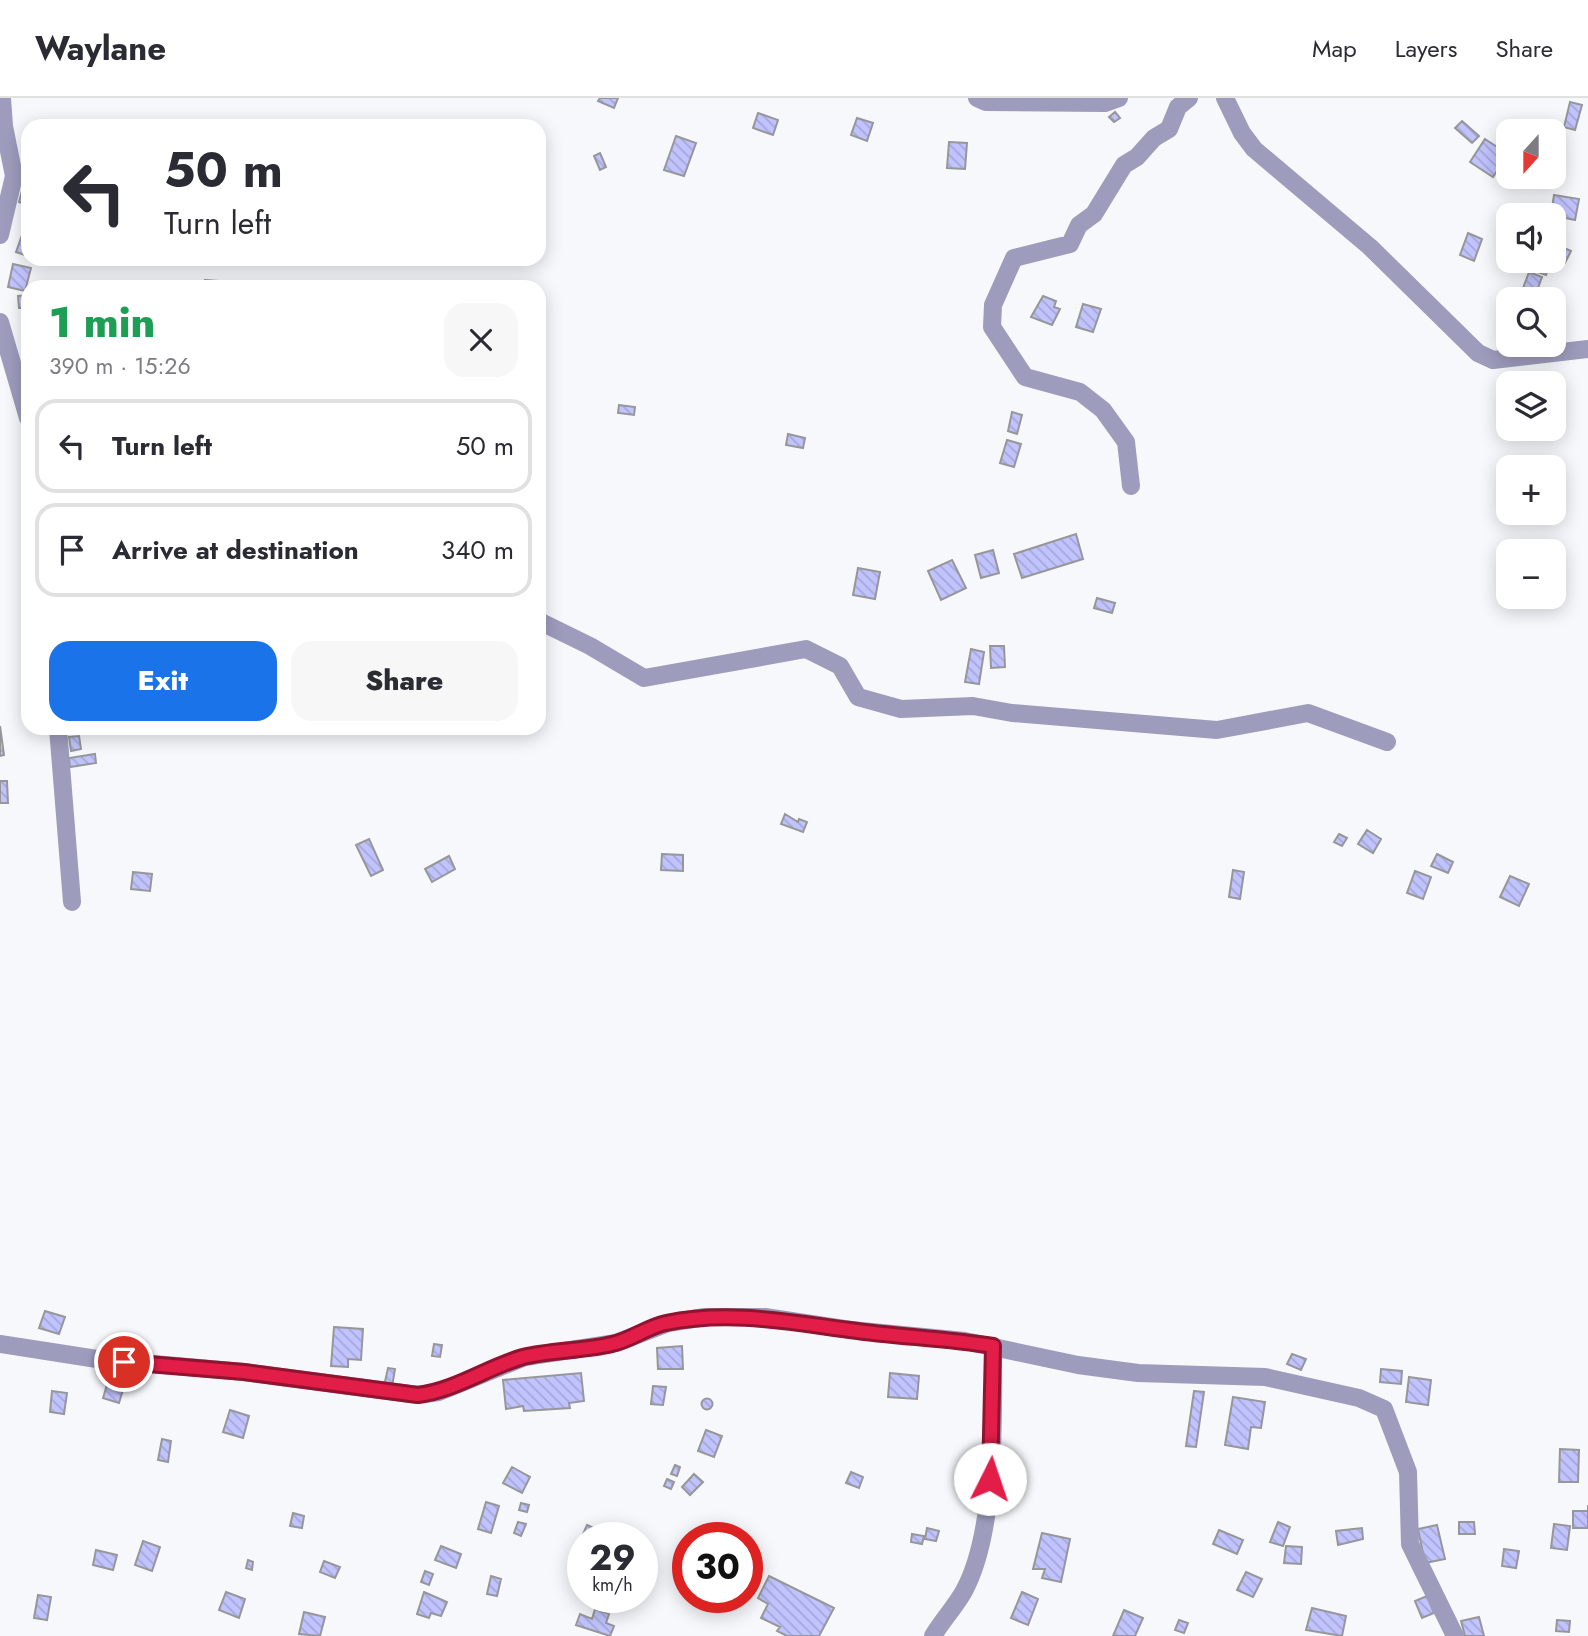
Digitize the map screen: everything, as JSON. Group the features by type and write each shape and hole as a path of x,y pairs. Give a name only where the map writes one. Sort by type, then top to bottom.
{"street":[{"path":"0,235 14,176 4,126 2,98"},
{"path":"977,98 986,102 1105,103 1119,98"},
{"path":"1225,98 1242,133 1254,149 1370,247 1478,353 1493,360 1588,349"},
{"path":"1130,486 1127,445 1122,434 1103,410 1080,391 1025,377 993,331 993,305 1016,257 1070,244 1079,225 1093,216 1124,165 1172,126 1185,101"},
{"path":"0,322 6,370 21,403"},
{"path":"546,624 590,646 644,678 806,649 840,666 858,697 901,709 973,706 1012,713 1217,730 1308,713 1387,742"},
{"path":"59,735 72,902"},
{"path":"0,1344 85,1357 244,1372 418,1395 439,1392 525,1357 578,1351 616,1343 653,1326 705,1317 765,1317 993,1346 1079,1365 1138,1373 1226,1373 1278,1378 1376,1404 1388,1418 1408,1472 1410,1544 1455,1636"},
{"path":"933,1636 963,1592 971,1574 988,1500 993,1437 993,1346"}],"building":[{"path":"600,98 618,98 614,108 598,101"},
{"path":"1570,102 1582,105 1575,130 1566,128"},
{"path":"1115,112 1120,118 1114,122 1109,117"},
{"path":"758,113 778,120 773,135 753,128"},
{"path":"857,118 873,123 867,141 851,135"},
{"path":"1462,121 1479,136 1472,143 1455,128"},
{"path":"676,136 696,143 684,176 664,170"},
{"path":"1485,139 1496,146 1496,172 1493,177 1470,162"},
{"path":"949,142 967,143 965,169 947,168"},
{"path":"600,153 606,167 600,170 594,156"},
{"path":"1554,195 1579,199 1575,220 1566,218 1566,203 1553,203"},
{"path":"1468,233 1482,239 1474,261 1460,255"},
{"path":"21,238 21,254 16,252"},
{"path":"13,264 31,268 28,280 21,280 21,290 8,287"},
{"path":"1529,273 1542,277 1538,287 1523,287"},
{"path":"1043,296 1056,301 1054,307 1060,309 1052,325 1031,317"},
{"path":"1083,304 1101,309 1093,332 1076,327"},
{"path":"619,405 635,407 634,415 618,413"},
{"path":"1012,412 1022,415 1017,434 1008,431"},
{"path":"788,434 805,438 803,448 786,445"},
{"path":"1007,440 1021,444 1014,467 1000,463"},
{"path":"1076,534 1083,559 1022,578 1014,554"},
{"path":"993,550 999,573 981,578 975,555"},
{"path":"952,560 966,588 941,600 928,571"},
{"path":"858,568 880,572 875,599 853,595"},
{"path":"1097,598 1115,603 1112,613 1094,608"},
{"path":"990,646 1004,646 1005,667 991,668"},
{"path":"971,649 984,652 979,684 965,682"},
{"path":"0,726 4,755 0,756"},
{"path":"79,736 81,749 71,751 69,737"},
{"path":"95,754 96,763 70,767 69,758"},
{"path":"0,781 7,781 8,803 0,803"},
{"path":"785,814 798,822 799,819 807,822 803,832 781,824"},
{"path":"1367,830 1381,839 1373,853 1358,844"},
{"path":"1339,834 1347,838 1342,846 1334,842"},
{"path":"369,839 383,870 371,876 356,845"},
{"path":"662,854 683,855 683,871 661,870"},
{"path":"1437,854 1453,862 1448,873 1431,866"},
{"path":"449,856 455,869 432,882 425,869"},
{"path":"1233,870 1244,872 1240,899 1229,897"},
{"path":"1415,871 1431,877 1423,899 1407,893"},
{"path":"133,872 152,874 150,891 131,889"},
{"path":"1510,876 1529,884 1519,906 1500,897"},
{"path":"45,1311 65,1317 59,1334 39,1328"},
{"path":"334,1327 363,1329 361,1360 348,1359 348,1367 331,1366"},
{"path":"434,1344 442,1345 440,1357 432,1356"},
{"path":"682,1346 683,1369 658,1369 657,1348"},
{"path":"1292,1354 1306,1359 1301,1370 1287,1364"},
{"path":"388,1368 395,1369 392,1387 384,1386"},
{"path":"1381,1369 1402,1371 1401,1384 1380,1382"},
{"path":"581,1373 584,1401 569,1403 570,1408 524,1411 523,1406 506,1409 503,1380"},
{"path":"890,1373 919,1376 917,1399 888,1397"},
{"path":"1409,1377 1431,1380 1428,1405 1406,1402"},
{"path":"109,1378 125,1383 119,1403 103,1398"},
{"path":"653,1386 666,1387 663,1405 651,1404"},
{"path":"52,1391 67,1393 64,1414 50,1412"},
{"path":"1194,1391 1204,1392 1196,1447 1186,1446"},
{"path":"1233,1397 1265,1402 1261,1428 1251,1427 1248,1449 1225,1445"},
{"path":"707,1398 713,1404 707,1410 701,1404"},
{"path":"230,1410 249,1416 243,1438 223,1432"},
{"path":"706,1430 722,1436 714,1457 698,1451"},
{"path":"162,1439 171,1441 168,1462 158,1460"},
{"path":"1560,1449 1579,1450 1578,1482 1559,1482"},
{"path":"675,1465 680,1467 677,1476 671,1474"},
{"path":"512,1467 530,1477 522,1493 503,1483"},
{"path":"851,1472 863,1477 859,1488 846,1483"},
{"path":"694,1474 703,1482 690,1495 682,1487"},
{"path":"667,1479 674,1482 671,1489 664,1486"},
{"path":"486,1502 499,1506 491,1533 478,1529"},
{"path":"521,1503 529,1505 527,1512 519,1510"},
{"path":"1573,1511 1588,1511 1588,1528 1573,1528"},
{"path":"293,1513 304,1516 302,1528 290,1526"},
{"path":"518,1522 526,1524 521,1536 514,1533"},
{"path":"1278,1522 1290,1527 1283,1546 1270,1542"},
{"path":"1459,1522 1474,1522 1475,1534 1459,1534"},
{"path":"1554,1524 1570,1526 1567,1550 1551,1548"},
{"path":"1437,1525 1445,1559 1425,1563 1418,1529"},
{"path":"927,1528 939,1531 936,1541 925,1539"},
{"path":"1362,1528 1363,1539 1338,1545 1336,1531"},
{"path":"1219,1530 1243,1540 1237,1554 1213,1544"},
{"path":"1042,1533 1070,1539 1061,1582 1042,1578 1045,1569 1033,1569"},
{"path":"912,1534 924,1536 922,1544 911,1542"},
{"path":"143,1541 160,1547 152,1571 135,1565"},
{"path":"441,1546 461,1554 456,1568 435,1560"},
{"path":"1286,1546 1302,1547 1301,1564 1284,1563"},
{"path":"1504,1549 1519,1551 1516,1568 1502,1566"},
{"path":"96,1550 117,1555 113,1570 93,1565"},
{"path":"248,1560 253,1562 252,1570 246,1568"},
{"path":"324,1561 340,1567 335,1578 320,1572"},
{"path":"425,1571 433,1574 429,1585 421,1582"},
{"path":"1246,1572 1262,1579 1253,1597 1237,1590"},
{"path":"491,1576 501,1579 497,1596 487,1594"},
{"path":"769,1576 834,1608 819,1636 787,1636 777,1631 780,1627 761,1618 768,1604 763,1601 763,1588"},
{"path":"226,1592 245,1599 239,1618 219,1610"},
{"path":"424,1592 447,1602 441,1616 431,1613 429,1618 417,1614"},
{"path":"1022,1592 1038,1599 1028,1625 1011,1618"},
{"path":"38,1595 51,1597 47,1620 34,1618"},
{"path":"1427,1596 1434,1613 1422,1618 1415,1601"},
{"path":"1312,1608 1346,1616 1342,1636 1306,1630"},
{"path":"1124,1610 1143,1618 1135,1636 1113,1636"},
{"path":"304,1612 325,1617 320,1636 299,1634"},
{"path":"594,1613 609,1614 606,1623 614,1626 610,1636 576,1625 580,1614 592,1619"},
{"path":"1479,1617 1484,1636 1465,1636 1461,1621"},
{"path":"1179,1620 1188,1623 1184,1633 1175,1630"},
{"path":"1557,1620 1570,1621 1569,1632 1556,1631"}],"route":[{"path":"124,1362 244,1372 418,1395 439,1392 491,1368 525,1357 578,1351 616,1343 653,1326 705,1317 765,1317 851,1330 965,1342 993,1346 990,1479"}]}
